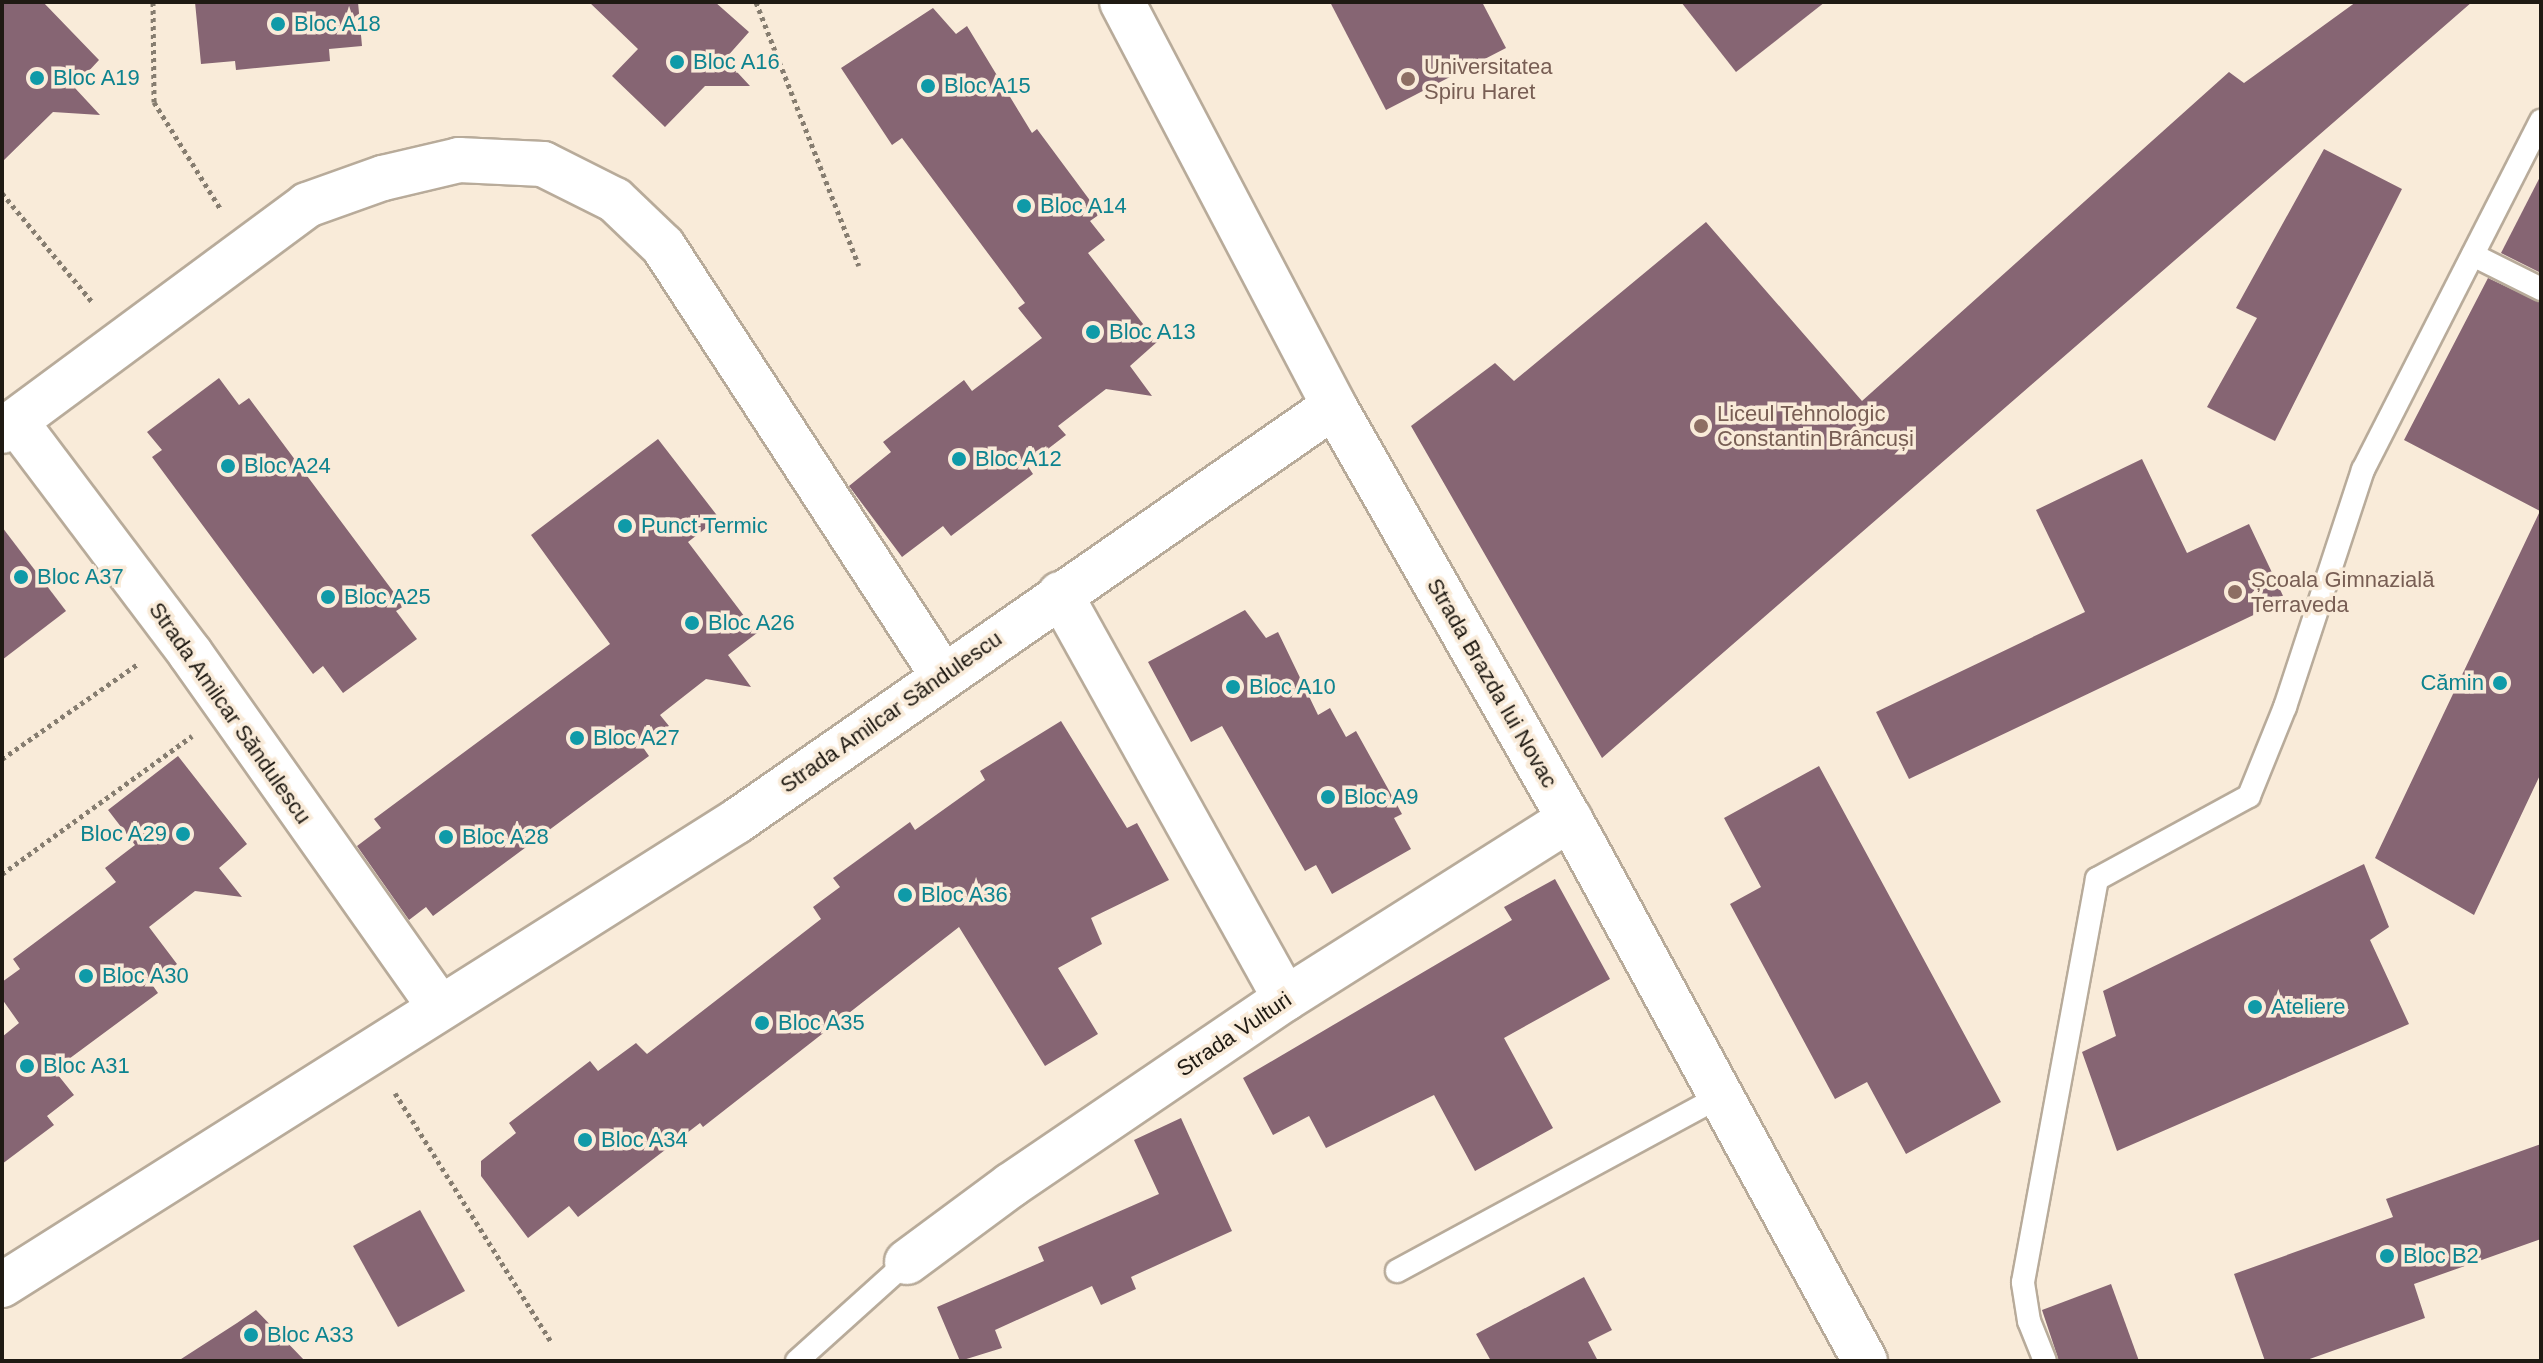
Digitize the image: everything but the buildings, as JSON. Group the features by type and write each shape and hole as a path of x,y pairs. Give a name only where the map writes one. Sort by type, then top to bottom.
{"street":[{"name":"Strada Brazda lui Novac","path":"1122,2 1334,406 1570,819 1865,1361"},
{"path":"9,427 307,205 383,178 459,160 543,164 615,200 663,246 943,676"},
{"name":"Strada Amilcar Săndulescu","path":"2,1285 737,821 1334,406"},
{"name":"Strada Amilcar Săndulescu","path":"9,427 177,636 440,1007"},
{"path":"1060,594 1285,999"},
{"name":"Strada Vulturi","path":"907,1262 1011,1185 1285,999 1570,819"}],"lane":[{"path":"2045,1361 2029,1321 2023,1282 2097,879 2249,796 2285,707 2363,470 2541,121"},
{"path":"2473,255 2541,289"},
{"path":"1397,1271 1721,1096"},
{"path":"797,1361 907,1262"}],"path":[{"path":"153,2 154,102 246,250"},
{"path":"756,2 859,266"},
{"path":"2,193 124,341"},
{"path":"2,759 177,636"},
{"path":"2,874 229,709"},
{"path":"369,1052 552,1343"}],"place":[{"name":"Bloc A18","path":"278,24"},
{"name":"Bloc A16","path":"677,62"},
{"name":"Bloc A19","path":"37,78"},
{"name":"Universitatea Spiru Haret","path":"1408,79"},
{"name":"Bloc A15","path":"928,86"},
{"name":"Bloc A14","path":"1024,206"},
{"name":"Bloc A13","path":"1093,332"},
{"name":"Liceul Tehnologic Constantin Brâncuși","path":"1701,426"},
{"name":"Bloc A12","path":"959,459"},
{"name":"Bloc A24","path":"228,466"},
{"name":"Punct Termic","path":"625,526"},
{"name":"Bloc A37","path":"21,577"},
{"name":"Școala Gimnazială Terraveda","path":"2235,592"},
{"name":"Bloc A25","path":"328,597"},
{"name":"Bloc A26","path":"692,623"},
{"name":"Cămin","path":"2500,683"},
{"name":"Bloc A10","path":"1233,687"},
{"name":"Bloc A27","path":"577,738"},
{"name":"Bloc A9","path":"1328,797"},
{"name":"Bloc A29","path":"183,834"},
{"name":"Bloc A28","path":"446,837"},
{"name":"Bloc A36","path":"905,895"},
{"name":"Bloc A30","path":"86,976"},
{"name":"Ateliere","path":"2255,1007"},
{"name":"Bloc A35","path":"762,1023"},
{"name":"Bloc A31","path":"27,1066"},
{"name":"Bloc A34","path":"585,1140"},
{"name":"Bloc B2","path":"2387,1256"},
{"name":"Bloc A33","path":"251,1335"}]}
